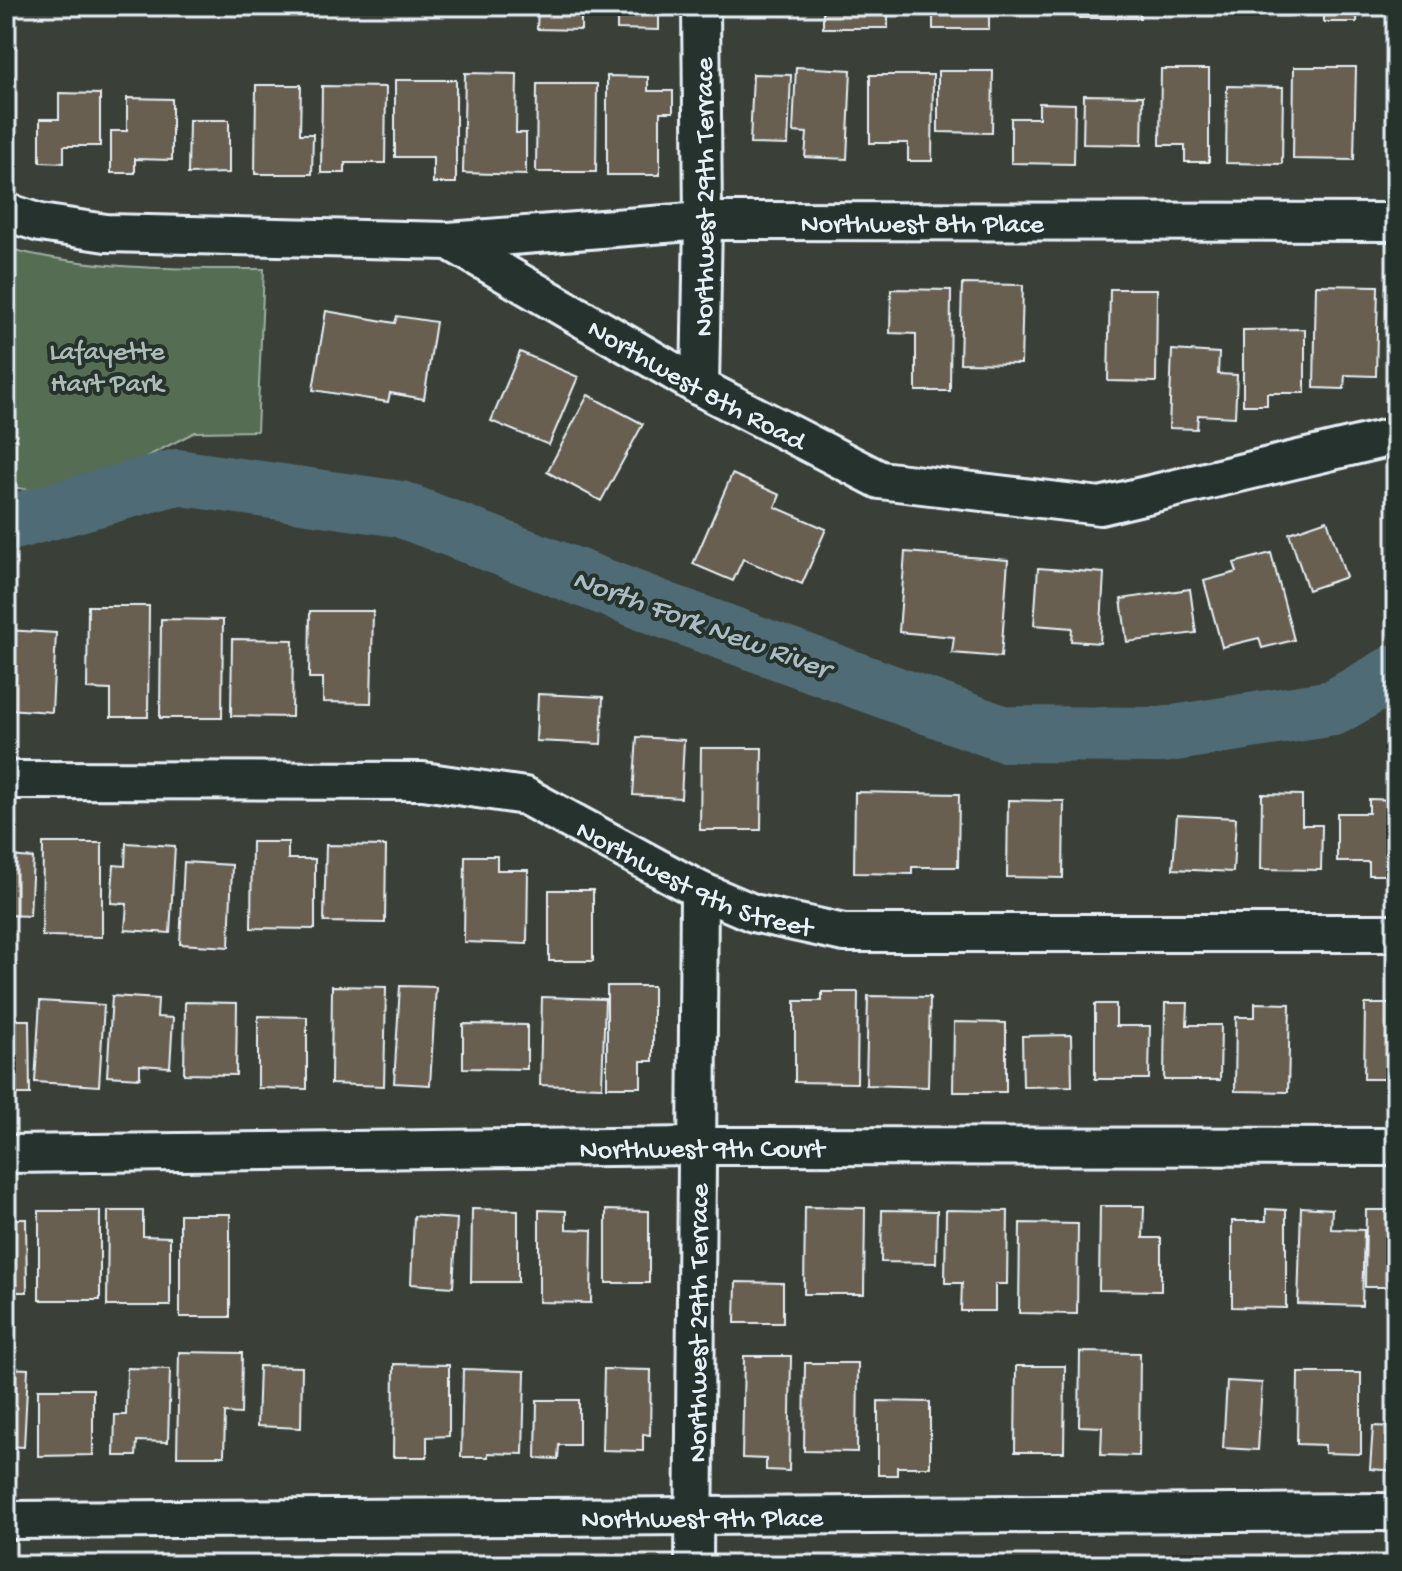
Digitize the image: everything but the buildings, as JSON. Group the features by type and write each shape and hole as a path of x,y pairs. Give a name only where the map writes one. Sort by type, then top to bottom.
{"street":[{"name":"Northwest 29th Terrace","path":"700,387 703,221 701,6"},
{"name":"Northwest 8th Road","path":"6,212 40,223 106,233 449,241 700,387 880,480 1100,506 1396,436"},
{"name":"Northwest 8th Place","path":"449,241 703,221 1396,222"},
{"name":"Northwest 9th Street","path":"6,780 423,781 525,796 699,890 753,913 844,933 1396,933"},
{"name":"Northwest 29th Terrace","path":"694,1565 699,890"},
{"name":"Northwest 9th Court","path":"6,1154 698,1146 1396,1147"},
{"name":"Northwest 9th Place","path":"6,1520 1396,1512"}],"green space":[{"name":"Lafayette Hart Park","path":"6,248 102,264 264,269 257,431 195,432 115,473 30,490 6,486"}],"waterway":[{"name":"North Fork New River","path":"6,524 176,477 400,509 664,610 1004,734 1162,735 1333,708 1396,672"}]}
